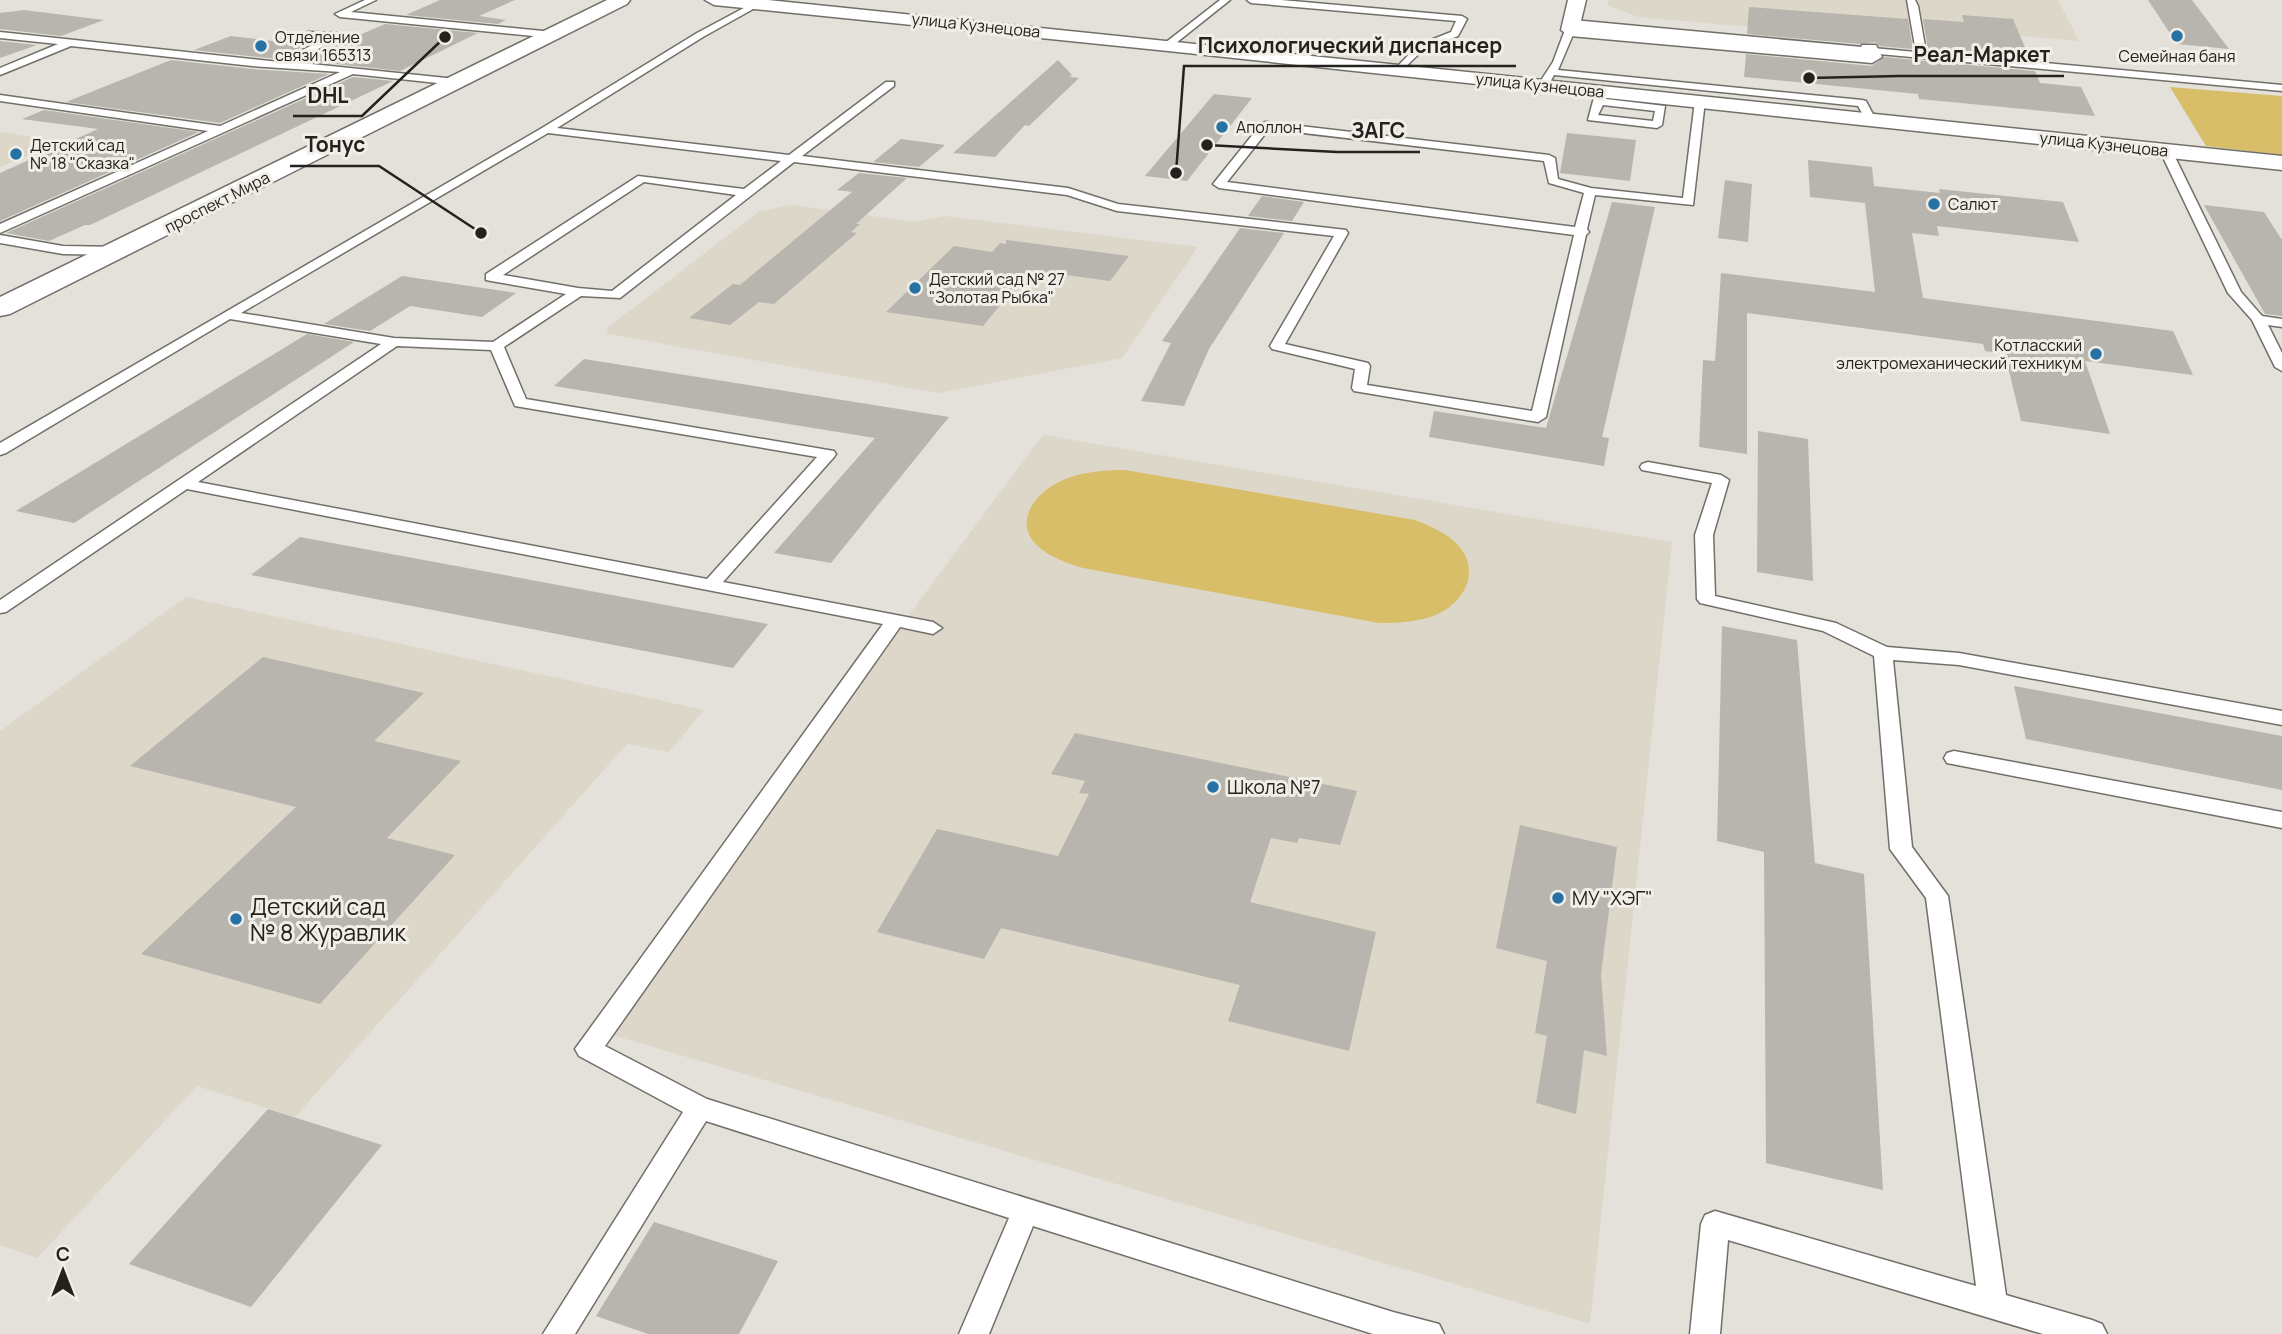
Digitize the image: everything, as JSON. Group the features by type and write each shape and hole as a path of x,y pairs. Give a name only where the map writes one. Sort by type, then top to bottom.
{"street":[{"name":"проспект Мира","path":"0,308 120,251 621,0"},
{"name":"улица Кузнецова","path":"715,0 758,4 790,3 1400,69 1547,79 1601,96 1700,101 2282,163"},
{"path":"1577,0 1572,26 1872,57 1869,49"}],"lane":[{"path":"372,0 340,14 553,35"},
{"path":"1168,45 1226,0"},
{"path":"1251,0 1462,19 1455,34 1421,47 1400,69"},
{"path":"1911,0 1916,12 1915,27 1921,53"},
{"path":"0,450 546,130 700,35 758,4"},
{"path":"1572,26 1547,79 1862,103 1871,120"},
{"path":"0,34 456,82"},
{"path":"279,65 337,36 311,34"},
{"path":"0,72 72,42"},
{"path":"1869,49 2282,88"},
{"path":"0,229 354,70"},
{"path":"746,193 642,178 491,277 578,292 615,295 890,84"},
{"path":"1601,96 1661,108 1657,125 1592,118 1601,96"},
{"path":"0,99 225,130"},
{"path":"1583,232 1219,184 1266,125 1549,158 1553,181 1590,191 1689,202 1700,101"},
{"path":"546,130 1003,183 1068,192 1117,207 1342,233 1277,346 1363,366 1359,388 1538,417 1583,232 1590,191"},
{"path":"2166,151 2235,293 2258,319 2282,367"},
{"path":"0,239 62,250 120,251"},
{"path":"229,315 394,342 496,346 578,292"},
{"path":"2258,319 2282,323"},
{"path":"0,608 394,342"},
{"path":"496,346 520,403 828,454 711,586"},
{"path":"1648,467 1721,480 1704,535 1706,599 1829,627 1883,653 1959,659 2282,718"},
{"path":"185,484 933,628"},
{"path":"895,621 588,1049 700,1108 1026,1210 1392,1330 1429,1334"},
{"path":"1883,653 1901,849 1937,896 1993,1306"},
{"path":"1954,758 2282,820"},
{"path":"558,1334 700,1108"},
{"path":"974,1334 1026,1210"},
{"path":"1705,1334 1715,1224 2092,1334"}],"shaded area":[{"path":"1609,0 2058,0 2079,41 1854,22 1855,36 1638,17 1607,5"},
{"path":"2170,87 2282,96 2282,155 2206,146"},
{"name":"Детский сад № 18 \"Сказка\"","path":"0,132 64,141 0,167"},
{"name":"Детский сад № 27 \"Золотая Рыбка\"","path":"793,205 915,222 944,216 1198,247 1122,358 939,393 608,334 607,328 760,211"},
{"name":"Школа №7","path":"1043,435 1672,542 1590,1324 599,1031"},
{"path":"1125,470 1415,520 1432,527 1457,544 1468,564 1467,583 1456,601 1438,614 1409,622 1379,623 1083,568 1062,561 1033,541 1028,532 1027,521 1032,505 1045,491 1065,479 1082,474"},
{"name":"Детский сад № 8 Журавлик","path":"186,597 704,710 669,752 627,744 295,1117 197,1086 37,1258 0,1245 0,731"}],"building":[{"path":"440,0 515,0 479,16 506,20 498,24 406,15"},
{"path":"2148,0 2192,0 2229,49 2177,44"},
{"path":"1749,7 1908,19 1913,49 1879,46 1876,42 1860,44 1747,34"},
{"path":"24,10 104,20 61,36 0,29 0,13"},
{"path":"1962,15 2013,19 2030,59 1928,50 1923,19 1964,22"},
{"path":"385,24 478,33 400,71 301,60"},
{"path":"231,36 306,45 278,59 194,50"},
{"path":"0,41 37,45 0,58"},
{"path":"1746,54 1872,66 1884,57 2035,71 2040,83 2081,87 2095,116 1919,99 1918,94 1744,77"},
{"path":"171,60 329,74 220,123 66,102"},
{"path":"1058,60 1072,75 1070,77 1079,78 1029,126 1025,125 995,157 953,153"},
{"path":"353,77 393,81 90,225 49,241 6,233"},
{"path":"1214,94 1252,98 1187,181 1145,176"},
{"path":"44,110 199,132 0,221 0,173 98,129 22,119"},
{"path":"1567,133 1636,140 1630,181 1560,173"},
{"path":"901,139 945,145 919,167 873,162"},
{"path":"1808,160 1872,167 1874,186 1940,193 1939,189 2063,202 2079,242 1937,226 1939,236 1912,233 1923,298 2173,331 2193,375 2085,361 2110,434 2021,421 2005,354 1985,351 1983,344 1747,313 1747,454 1699,447 1703,360 1715,361 1721,273 1875,292 1865,203 1810,197"},
{"path":"859,173 907,178 856,224 860,224 851,232 857,233 774,304 759,302 730,325 689,318 733,284 740,285 852,192 837,190"},
{"path":"1725,180 1752,184 1748,242 1718,238"},
{"path":"1262,196 1304,202 1292,221 1248,216"},
{"path":"1612,202 1655,207 1602,437 1609,438 1604,466 1429,437 1434,411 1546,428"},
{"path":"2204,205 2264,212 2282,240 2282,316 2265,314"},
{"path":"1240,228 1284,233 1209,349 1184,406 1141,401 1171,343 1162,341"},
{"path":"1006,240 1129,256 1110,281 1029,270 983,326 886,312 954,246 992,252 1000,243 1006,244"},
{"path":"402,276 516,293 482,317 410,306 370,331 324,324"},
{"path":"307,334 354,342 74,523 16,511"},
{"path":"584,359 949,417 831,563 774,553 875,438 554,386"},
{"path":"1758,431 1808,439 1813,581 1757,572"},
{"path":"300,537 768,624 733,668 251,575"},
{"path":"1722,626 1797,640 1815,863 1864,874 1883,1190 1766,1163 1764,852 1717,841"},
{"path":"263,657 424,693 374,741 461,761 387,838 455,855 320,1004 141,954 296,807 130,766"},
{"path":"2014,686 2282,736 2282,790 2026,739"},
{"path":"1075,733 1357,791 1340,845 1299,838 1297,843 1271,838 1250,902 1376,932 1349,1051 1228,1021 1240,985 1001,928 984,959 877,932 937,829 1058,856 1089,794 1079,793 1085,781 1051,774"},
{"name":"МУ \"ХЭГ\"","path":"1520,825 1617,847 1601,974 1607,1056 1584,1050 1576,1114 1536,1103 1547,1036 1535,1033 1547,961 1496,948"},
{"path":"268,1109 382,1145 251,1307 129,1264"},
{"path":"654,1222 778,1261 739,1334 648,1334 596,1316"}],"place":[{"name":"Семейная баня","path":"2177,36"},
{"name":"DHL","path":"445,37"},
{"name":"Отделение связи 165313","path":"261,46"},
{"name":"Реал-Маркет","path":"1809,78"},
{"name":"Аполлон","path":"1222,127"},
{"name":"ЗАГС","path":"1207,145"},
{"name":"Детский сад № 18 \"Сказка\"","path":"16,154"},
{"name":"Психологический диспансер","path":"1176,173"},
{"name":"Салют","path":"1934,204"},
{"name":"Тонус","path":"481,233"},
{"name":"Детский сад № 27 \"Золотая Рыбка\"","path":"915,288"},
{"name":"Котласский электромеханический техникум","path":"2096,354"},
{"name":"Школа №7","path":"1213,787"},
{"name":"МУ \"ХЭГ\"","path":"1558,898"},
{"name":"Детский сад № 8 Журавлик","path":"236,919"}]}
